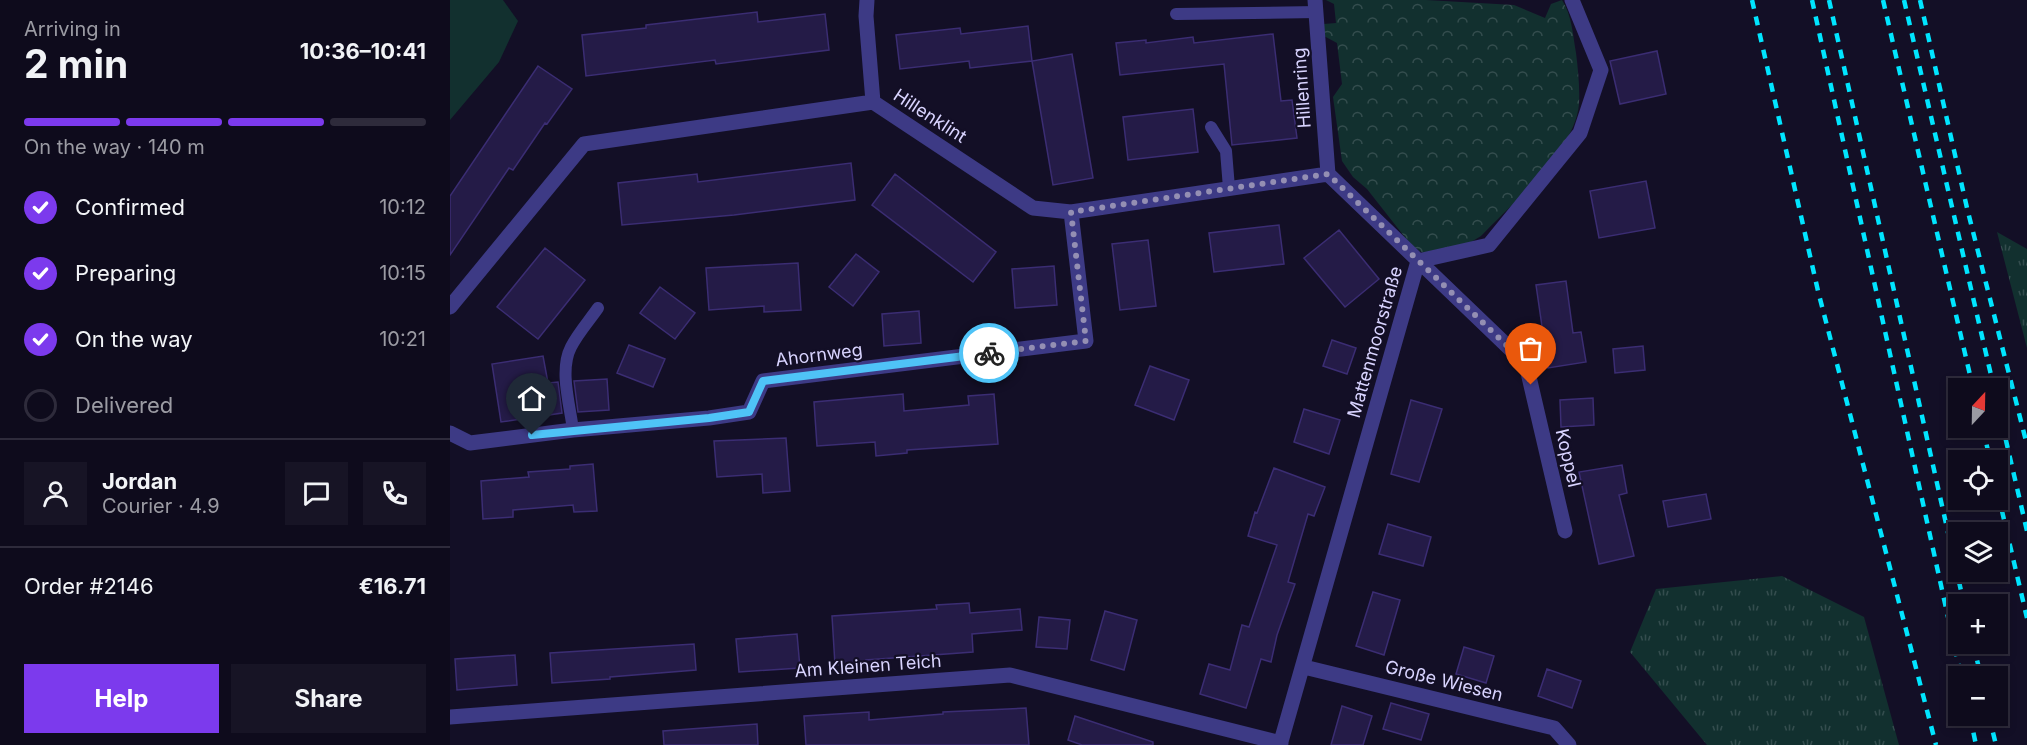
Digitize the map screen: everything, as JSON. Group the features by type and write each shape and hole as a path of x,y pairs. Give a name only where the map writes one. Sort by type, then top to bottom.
{"street":[{"path":"867,0 866,16 873,102"},
{"name":"Mattenmoorstraße","path":"1280,744 1304,667 1418,261 1489,245 1580,133 1601,70 1572,0"},
{"name":"Hillenring","path":"1316,6 1328,174"},
{"name":"Hillenklint","path":"450,307 584,144 873,102 1033,208 1071,212 1328,174"},
{"path":"1328,174 1418,261"},
{"name":"Ahornweg","path":"450,433 470,443 573,430 709,418 749,412 763,381 1086,341 1071,212"},
{"name":"Koppel","path":"1418,261 1526,364 1564,531"},
{"name":"Große Wiesen","path":"1304,667 1554,728 1569,745"},
{"name":"Am Kleinen Teich","path":"450,717 1010,675 1280,744"}],"lane":[{"path":"1176,14 1316,6"},
{"path":"1211,127 1226,151 1229,188"},
{"path":"573,430 566,373 567,359 571,347 598,308"}],"green space":[{"path":"450,0 503,0 518,21 499,62 450,120"},
{"path":"1326,0 1426,0 1514,5 1545,18 1551,4 1562,0 1570,19 1577,65 1579,104 1575,122 1566,140 1540,175 1481,236 1466,245 1429,257 1411,245 1342,161 1333,97 1342,84 1337,43 1324,36 1324,24 1336,23 1334,4"},
{"path":"1997,232 2027,249 2027,348"},
{"path":"1782,576 1864,617 1899,745 1707,745 1630,652 1656,589"}],"building":[{"path":"757,12 758,22 825,14 829,50 716,64 715,60 586,76 582,35"},
{"path":"1028,26 1032,61 970,68 969,61 900,69 896,35 960,28 961,34"},
{"path":"1273,34 1281,101 1292,100 1297,138 1232,145 1224,64 1120,75 1116,43 1146,40 1146,43 1193,37 1194,43"},
{"path":"1657,51 1666,94 1620,104 1610,61"},
{"path":"1072,54 1093,178 1053,185 1032,61"},
{"path":"538,66 572,89 547,124 545,123 513,170 509,168 450,255 450,196"},
{"path":"1193,109 1198,152 1128,160 1123,117"},
{"path":"851,163 855,200 734,215 622,225 618,183 697,174 698,182"},
{"path":"895,174 996,252 973,282 872,205"},
{"path":"1646,181 1655,228 1599,238 1590,191"},
{"path":"1279,225 1284,264 1214,272 1209,233"},
{"path":"1339,230 1379,279 1345,307 1304,258"},
{"path":"1148,240 1156,306 1120,310 1112,244"},
{"path":"545,248 585,280 538,339 497,307"},
{"path":"856,254 879,272 853,306 829,287"},
{"path":"798,263 801,310 764,312 764,306 709,310 706,268"},
{"path":"1054,266 1057,305 1015,308 1012,269"},
{"path":"1566,281 1573,333 1581,332 1586,362 1548,368 1536,285"},
{"path":"660,287 695,313 675,339 640,313"},
{"path":"919,311 921,343 884,346 882,314"},
{"path":"1332,340 1356,348 1347,374 1323,366"},
{"path":"629,345 665,359 653,387 617,373"},
{"path":"1643,346 1645,370 1615,373 1613,349"},
{"path":"543,356 548,383 558,382 562,413 501,422 492,364"},
{"path":"1150,366 1189,380 1174,420 1135,405"},
{"path":"607,379 609,410 578,412 574,381"},
{"path":"903,394 904,411 969,405 968,396 994,394 998,444 907,450 907,453 876,456 875,442 817,446 814,402"},
{"path":"1593,398 1594,425 1561,427 1560,400"},
{"path":"1411,400 1442,409 1419,482 1391,474"},
{"path":"1304,409 1340,420 1329,454 1294,442"},
{"path":"786,438 790,491 763,493 762,474 717,477 714,441"},
{"path":"593,464 597,511 574,512 573,505 513,510 513,517 483,519 481,481 529,477 528,472 570,469 570,466"},
{"path":"1622,465 1627,493 1619,495 1634,556 1599,564 1579,472"},
{"path":"1274,468 1325,487 1314,516 1308,514 1288,582 1295,584 1277,635 1271,662 1261,659 1246,708 1200,694 1209,664 1230,670 1242,625 1249,627 1277,545 1248,536 1255,512 1257,513"},
{"path":"1706,494 1711,519 1668,527 1663,501"},
{"path":"1388,524 1431,537 1423,566 1379,554"},
{"path":"1373,592 1400,600 1384,655 1356,646"},
{"path":"969,603 970,613 1020,609 1022,630 972,634 973,652 866,660 866,663 835,665 832,616 937,609 936,605"},
{"path":"1105,611 1137,620 1124,670 1091,660"},
{"path":"1039,617 1070,620 1067,649 1036,647"},
{"path":"797,634 800,668 739,672 736,639"},
{"path":"694,644 696,670 552,683 550,653"},
{"path":"1464,647 1494,656 1486,683 1456,674"},
{"path":"515,655 517,685 457,690 455,659"},
{"path":"1547,669 1581,681 1572,708 1538,696"},
{"path":"1391,703 1429,714 1421,740 1383,729"},
{"path":"1342,706 1372,716 1363,745 1331,745"},
{"path":"1026,708 1029,745 806,745 804,716 869,712 869,720 943,714 943,712"},
{"path":"1075,716 1153,742 1153,745 1082,745 1068,740"},
{"path":"757,724 758,745 664,745 663,731"}],"railway":[{"path":"1752,0 1818,291 1936,745"},
{"path":"1812,0 1959,666"},
{"path":"1829,0 1962,594"},
{"path":"1883,0 1971,378"},
{"path":"1904,0 1992,378"},
{"path":"1920,0 1967,208 2027,445"},
{"path":"1985,438 1988,450"},
{"path":"2005,438 2027,531"},
{"path":"2002,510 2027,618"},
{"path":"1976,654 1978,666"},
{"path":"1972,726 1976,745"},
{"path":"1991,726 1996,745"}],"way so far":[{"path":"989,353 1086,341 1071,212 1328,174 1526,364 1531,385"}],"route":[{"path":"532,435 749,412 763,381 989,353"}]}
